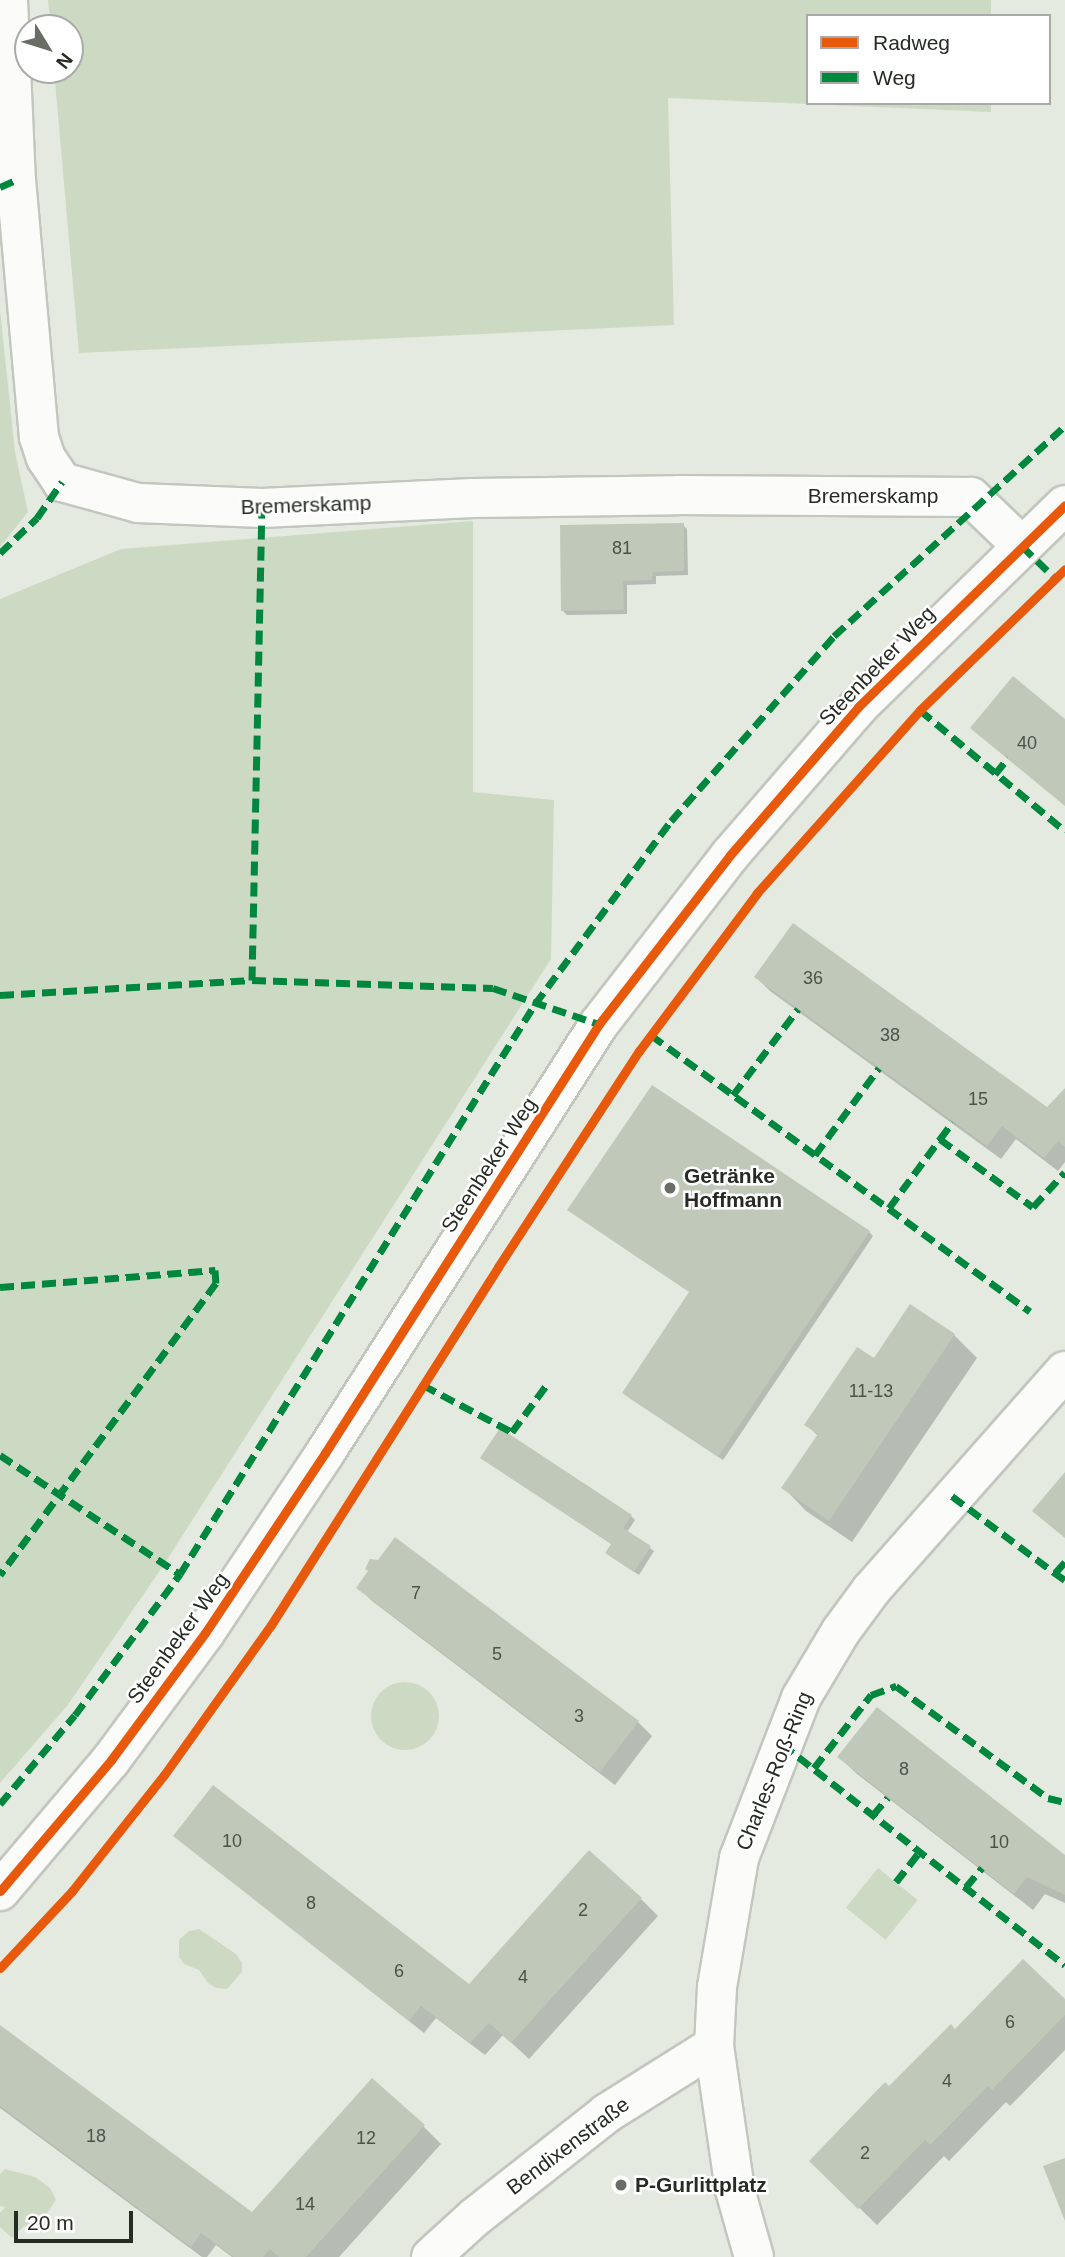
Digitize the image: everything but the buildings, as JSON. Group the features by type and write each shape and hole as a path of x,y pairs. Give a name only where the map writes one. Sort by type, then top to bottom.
{"street":[{"name":"Bremerskamp","path":"8,0 16,180 39,437 46,458 62,482 138,503 262,508 472,498 664,495 971,497 1022,546"},
{"name":"Steenbeker Weg","path":"0,1891 111,1760 205,1633 333,1441 599,1024 730,855 858,707 1065,505"},
{"name":"Charles-Roß-Ring","path":"754,2257 736,2190 714,2046 717,1987 739,1858 801,1698 841,1631 872,1589 1065,1371"},
{"name":"Bendixenstraße","path":"431,2257 475,2217 607,2113 714,2046"}],"green space":[{"path":"48,0 991,0 991,14 806,14 806,104 668,98 674,325 79,353 55,84 84,84 84,14 50,14"},
{"path":"830,105 991,105 991,112"},
{"path":"0,310 15,452 28,512 0,547"},
{"path":"473,521 473,792 554,800 551,959 163,1566 67,1706 0,1783 0,599 121,549"},
{"path":"405,1682 418,1685 429,1692 436,1703 439,1716 436,1729 429,1740 418,1747 405,1750 392,1747 381,1740 374,1729 371,1716 374,1703 381,1692 392,1685"},
{"path":"878,1868 918,1900 886,1940 846,1908"},
{"path":"199,1929 236,1954 242,1963 242,1972 227,1989 216,1988 208,1983 199,1970 184,1964 179,1957 179,1940 189,1931"},
{"path":"5,2169 35,2177 50,2188 56,2200 38,2227 24,2226 12,2238 0,2227 0,2213 5,2207 0,2206 0,2174"}],"marked path":[{"path":"0,187 16,180"},
{"path":"0,1804 75,1715 180,1574 535,1004 671,821 834,636 1065,426"},
{"path":"0,553 37,518 62,482"},
{"path":"252,980 262,508"},
{"path":"1022,546 1055,578"},
{"path":"920,710 1065,831"},
{"path":"995,774 1008,758"},
{"path":"0,995 252,980 493,988 599,1024"},
{"path":"733,1095 798,1009"},
{"path":"651,1035 1030,1311"},
{"path":"815,1155 879,1068"},
{"path":"940,1139 953,1122"},
{"path":"889,1208 940,1139 1033,1207 1065,1172"},
{"path":"0,1287 215,1270 216,1283 0,1575"},
{"path":"423,1385 512,1432 548,1383"},
{"path":"0,1455 180,1574"},
{"path":"952,1496 1055,1573"},
{"path":"1065,1562 1055,1573 1065,1580"},
{"path":"814,1768 871,1695 896,1686 1048,1798 1065,1802"},
{"path":"782,1744 1065,1965"},
{"path":"873,1815 888,1797"},
{"path":"896,1882 920,1851"},
{"path":"966,1887 982,1868"}],"cycle path":[{"path":"0,1891 111,1760 205,1633 325,1453 599,1024 730,855 858,707 1065,505"},
{"path":"0,1968 72,1891 164,1775 271,1625 498,1267 639,1051 757,893 920,710 1065,569"}],"place":[{"name":"Getränke Hoffmann","path":"670,1188"},
{"name":"P-Gurlittplatz","path":"621,2185"}]}
